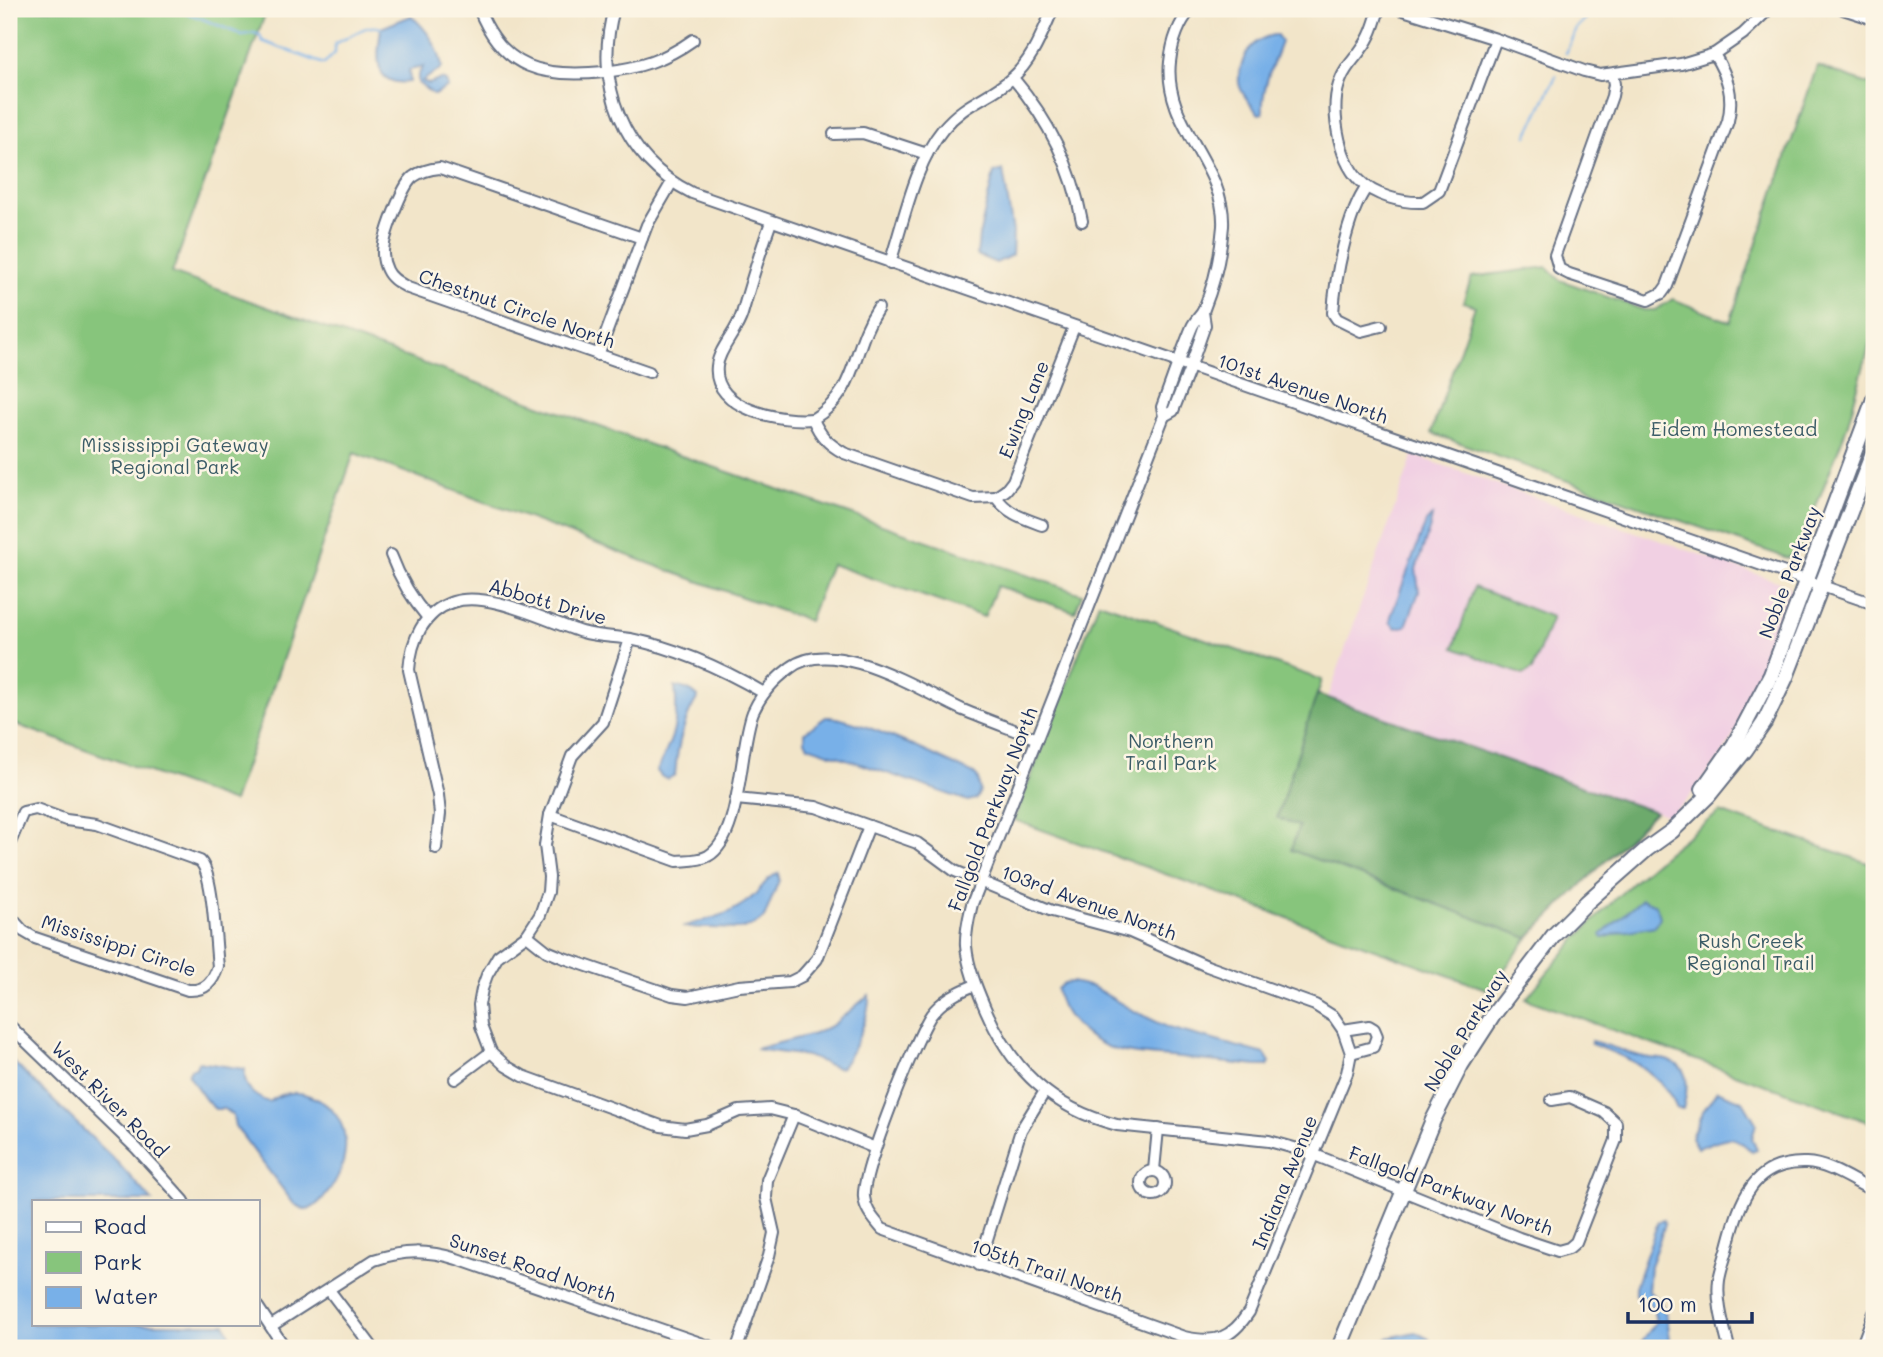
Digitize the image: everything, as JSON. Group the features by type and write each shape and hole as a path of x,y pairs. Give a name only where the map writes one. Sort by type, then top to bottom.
{"main road":[{"name":"Noble Parkway","path":"1339,1348 1445,1096 1474,1044 1504,999 1554,935 1647,849 1700,792 1734,745 1767,682 1874,399"},
{"name":"Noble Parkway","path":"1647,849 1672,831 1708,796 1755,737 1781,689 1874,450"}],"street":[{"path":"478,9 495,40 507,53 524,64 559,75 629,69 657,62 694,40"},
{"name":"101st Avenue North","path":"614,9 607,38 607,71 612,98 625,130 648,161 673,182 692,193 1874,604"},
{"path":"890,263 927,154 953,118 964,108 1013,78 1038,43 1053,9"},
{"name":"Fallgold Parkway North","path":"1191,9 1176,34 1169,71 1175,108 1212,178 1222,209 1223,226 1217,264 1203,313 1193,324 1185,366 1161,407 1164,416 972,904 966,947 975,985 1008,1052 1024,1073 1071,1108 1095,1119 1117,1125 1269,1141 1314,1155 1558,1251 1569,1248 1576,1242 1616,1140 1616,1123 1604,1112 1570,1097 1552,1100"},
{"path":"1379,9 1364,47 1346,69 1337,93 1336,116 1342,147 1352,172 1367,187 1412,203 1423,202 1438,191 1496,39"},
{"path":"1400,9 1496,39 1591,74 1612,74 1681,64 1714,54 1743,34 1769,9"},
{"path":"1843,9 1874,19"},
{"path":"1612,74 1612,96 1555,255 1559,269 1648,300 1662,293 1667,286 1731,111 1730,88 1714,54"},
{"path":"1013,78 1033,102 1049,129 1077,193 1082,220"},
{"path":"834,134 863,133 927,154"},
{"name":"Chestnut Circle North","path":"642,238 440,168 428,169 413,177 400,198 383,255 387,271 408,288 649,372"},
{"path":"598,355 653,212 673,182"},
{"path":"1367,187 1359,197 1349,222 1333,313 1337,319 1361,331 1381,326"},
{"path":"771,222 753,270 742,316 717,364 717,374 728,397 740,404 788,420 813,418 830,409 845,388 870,320 878,309"},
{"name":"Ewing Lane","path":"996,497 1013,481 1074,327"},
{"path":"813,418 818,432 831,446 844,453 973,498 996,497 1004,508 1014,515 1042,525"},
{"path":"391,555 412,600 428,618 416,635 410,653 409,670 438,795 440,814 436,848"},
{"name":"Abbott Drive","path":"428,618 453,602 473,599 496,603 589,634 630,639 722,669 764,693"},
{"path":"630,639 603,722 572,756 551,815 545,845 548,892 540,915 527,935 498,956 482,989 479,1005 481,1026 491,1052 506,1066 523,1076 661,1126 685,1129 708,1125 739,1111 770,1109 794,1115 875,1148 914,1049 931,1014 956,992 975,985"},
{"path":"551,815 677,861 708,856 719,846 726,834 736,799 753,712 778,677 794,664 811,659 832,657 882,671 964,710 1037,739"},
{"name":"103rd Avenue North","path":"736,799 816,807 916,843 955,871 980,882 1052,911 1130,932 1207,966 1315,1005 1334,1017 1343,1030"},
{"name":"Mississippi Circle","path":"9,845 23,812 36,809 66,820 97,824 200,861 209,880 218,966 214,979 206,987 197,991 188,990 35,938 23,931 9,915"},
{"path":"527,935 547,951 672,995 688,997 740,986 790,982 802,976 817,959 869,826"},
{"name":"West River Road","path":"9,1025 137,1149 183,1200"},
{"path":"1368,1026 1374,1029 1377,1036 1373,1047 1351,1053 1343,1030 1368,1026"},
{"path":"456,1079 491,1052"},
{"name":"Indiana Avenue","path":"1225,1337 1239,1327 1249,1312 1347,1073 1351,1053"},
{"path":"979,1265 1021,1130 1045,1091"},
{"path":"737,1348 769,1256 774,1233 766,1198 767,1181 794,1115"},
{"path":"1154,1170 1158,1129"},
{"name":"105th Trail North","path":"875,1148 864,1184 864,1197 867,1210 882,1229 1184,1337 1204,1341 1225,1337"},
{"path":"1729,1348 1719,1280 1741,1201 1753,1183 1780,1166 1806,1163 1822,1165 1874,1191"},
{"name":"Sunset Road North","path":"271,1326 374,1260 414,1251 436,1253 715,1348"},
{"path":"329,1290 373,1348"},
{"path":"259,1309 285,1348"},
{"path":"1861,1348 1874,1313"}],"shaded area":[{"path":"1413,455 1788,585 1793,593 1794,606 1756,695 1722,755 1686,801 1669,816 1328,698"}],"green space":[{"name":"Mississippi Gateway Regional Park","path":"9,9 267,9 172,273 673,453 1082,594 1075,612 997,586 984,617 831,564 809,621 354,453 233,802 9,722"},
{"name":"Eidem Homestead","path":"1817,66 1874,86 1874,328 1847,427 1798,553 1787,558 1431,433 1475,306 1463,302 1472,277 1547,267 1560,280 1644,310 1655,310 1673,299 1730,322"},
{"path":"1474,587 1552,617 1532,670 1523,675 1454,648"},
{"name":"Northern Trail Park","path":"1099,602 1322,680 1277,817 1299,826 1291,850 1528,938 1489,990 1014,820"},
{"path":"1317,694 1655,812 1528,938 1291,850 1299,826 1277,818"},
{"name":"Rush Creek Regional Trail","path":"1720,812 1874,865 1874,1124 1526,999 1569,947 1616,898 1666,853"}],"water":[{"path":"411,16 431,39 441,61 442,68 422,81 429,84 441,79 446,81 448,87 434,95 418,83 418,75 423,67 409,70 410,82 397,82 382,74 379,66 381,28"},
{"path":"1277,35 1281,42 1266,86 1263,113 1259,114 1241,90 1239,76 1244,58 1250,49 1257,42"},
{"path":"1003,170 1013,232 1012,255 996,263 977,255 994,173"},
{"path":"1432,516 1416,569 1419,592 1406,626 1396,628 1390,622 1391,616 1426,522"},
{"path":"675,687 688,690 698,697 682,734 675,775 668,779 657,771 674,731"},
{"path":"826,717 877,731 974,774 978,778 980,791 976,799 968,801 808,746 805,732"},
{"path":"779,873 779,880 764,918 754,925 739,929 682,927 733,910 754,896"},
{"path":"1642,899 1656,905 1660,917 1655,926 1603,938 1601,935"},
{"path":"1064,983 1093,987 1169,1028 1265,1054 1270,1062 1268,1066 1257,1066 1123,1052 1108,1047 1082,1031 1063,1007 1057,989"},
{"path":"869,995 861,1032 842,1067 837,1068 807,1056 755,1049 814,1034 833,1025"},
{"path":"1591,1041 1647,1058 1666,1060 1680,1067 1687,1086 1683,1109 1677,1109 1653,1075 1618,1054 1591,1044"},
{"path":"9,1058 117,1162 151,1200 32,1200 32,1326 226,1326 236,1348 9,1348"},
{"path":"198,1062 245,1069 247,1086 258,1097 269,1102 278,1096 299,1093 325,1104 335,1114 342,1126 345,1154 335,1182 316,1205 307,1209 294,1204 235,1126 233,1116 224,1109 215,1109 206,1100 188,1075"},
{"path":"1717,1091 1743,1101 1756,1123 1752,1139 1757,1150 1752,1152 1738,1141 1726,1138 1697,1148 1691,1137 1702,1113"},
{"path":"1663,1220 1665,1224 1650,1266 1648,1291 1664,1309 1671,1347 1637,1348 1656,1322 1653,1307 1635,1295 1635,1287 1658,1222"},
{"path":"1415,1332 1429,1339 1430,1348 1378,1348 1388,1338"}],"waterway":[{"path":"178,9 242,35 260,35 262,41 324,64 335,53 335,43 369,27 381,28"},
{"path":"1566,53 1576,28 1595,9"},
{"path":"1527,136 1556,76"}]}
